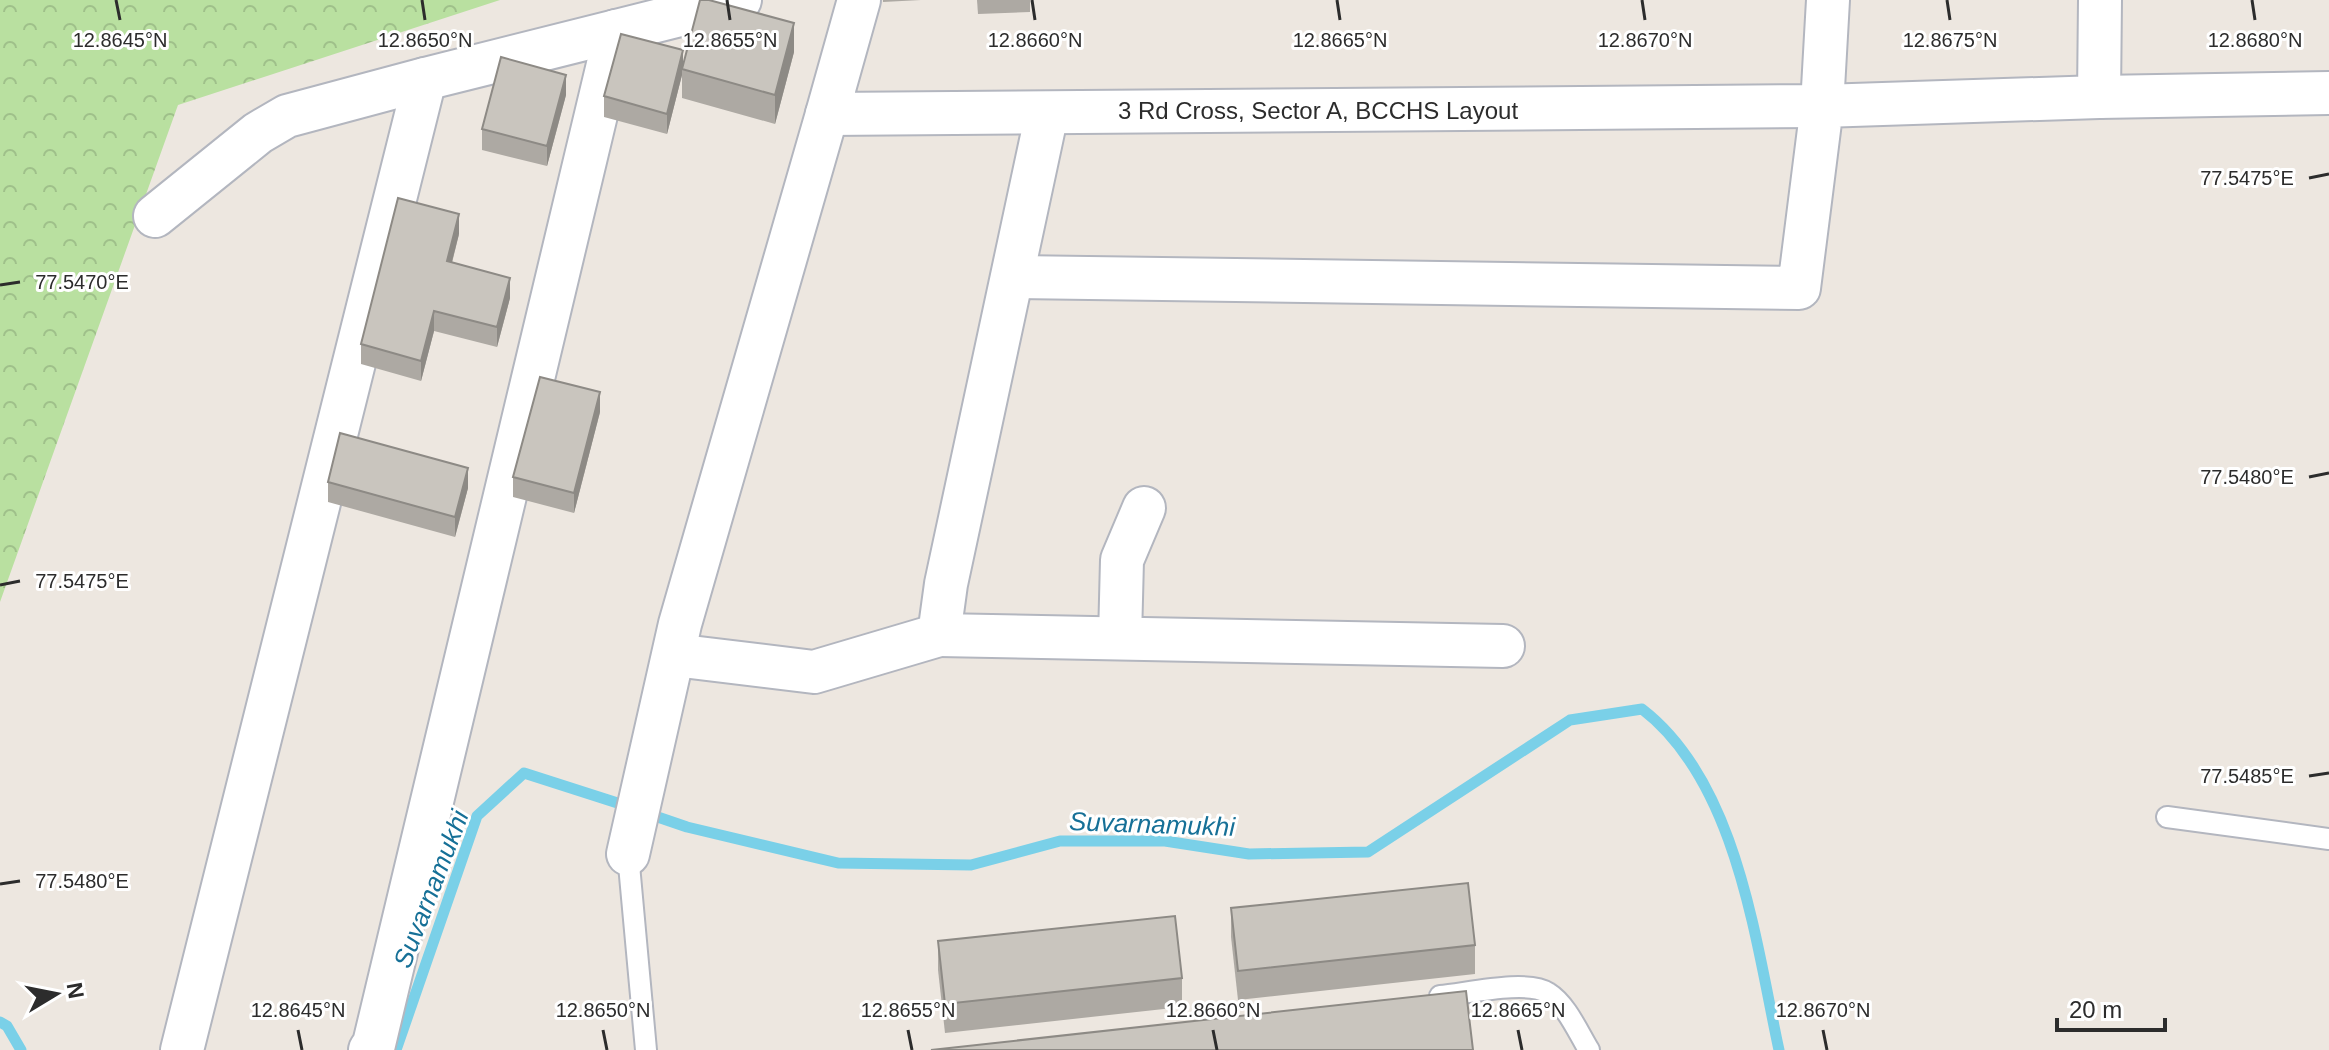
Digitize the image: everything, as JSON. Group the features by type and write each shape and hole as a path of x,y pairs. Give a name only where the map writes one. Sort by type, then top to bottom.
{"street":[{"path":"155,216 258,133 287,116 740,0"},
{"path":"630,844 674,655 859,0"},
{"path":"1015,277 1799,288 1822,106 1828,0"},
{"path":"2099,97 2100,0"},
{"path":"370,1050 382,1014 616,31"},
{"path":"182,1050 425,79"},
{"name":"3 Rd Cross, Sector A, BCCHS Layout","path":"827,114 1822,106 2329,93"},
{"path":"939,635 946,584 1015,277 1047,113"},
{"path":"1120,638 1122,560 1144,508"},
{"path":"674,655 814,672 939,635 1503,646"}],"lane":[{"path":"2167,817 2329,839"},
{"path":"630,844 646,1050"},
{"path":"1421,999 1530,987 1548,992 1561,1006 1589,1050"}],"green space":[{"path":"0,0 500,0 178,105 0,602"}],"building":[{"path":"700,0 794,23 775,95 682,69"},
{"path":"621,34 683,50 667,114 604,96"},
{"path":"501,57 566,75 547,146 482,129"},
{"path":"398,198 459,214 447,261 510,278 497,327 434,311 421,361 361,344"},
{"path":"540,377 600,392 574,493 513,477"},
{"path":"340,433 468,468 455,517 328,482"},
{"path":"1468,883 1475,945 1238,971 1231,908"},
{"path":"1175,916 1182,978 945,1004 938,941"},
{"path":"1466,991 1473,1050 931,1050"}],"waterway":[{"name":"Suvarnamukhi","path":"646,813 687,827 838,863 971,865 1060,841 1165,841 1249,854 1368,852 1570,720 1642,709 1674,740 1700,777 1721,820 1750,913 1779,1050"},
{"name":"Suvarnamukhi","path":"396,1050 477,816 524,773 630,807"},
{"name":"Suvarnamukhi","path":"0,1022 7,1026 21,1050"}]}
